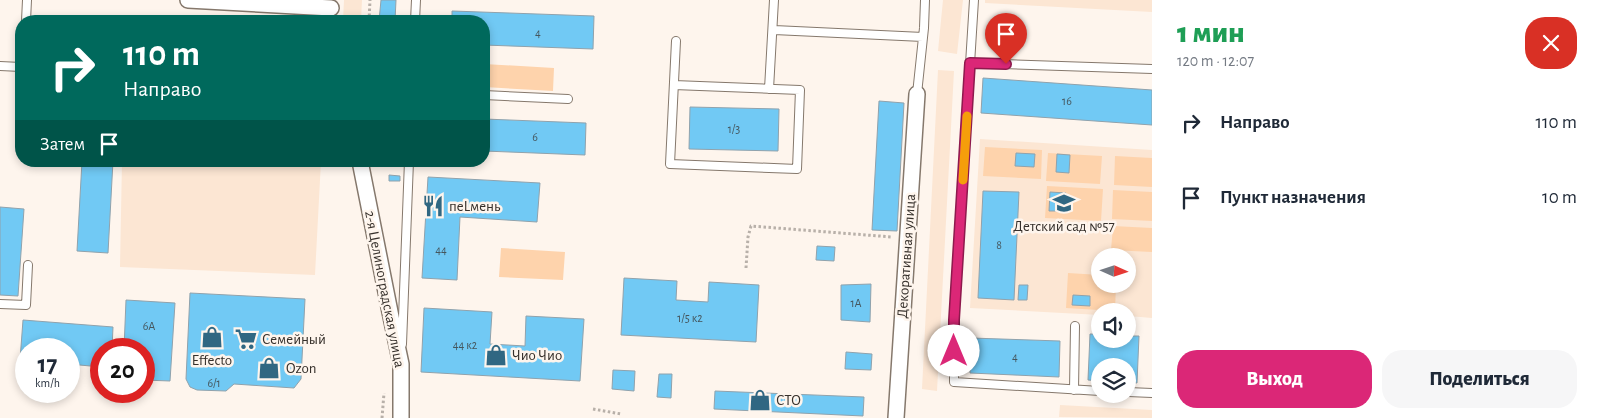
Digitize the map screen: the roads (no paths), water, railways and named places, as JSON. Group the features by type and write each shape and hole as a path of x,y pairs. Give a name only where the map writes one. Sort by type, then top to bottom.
{"street":[{"path":"188,0 332,10"},
{"name":"Декоративная улица","path":"896,418 917,94"},
{"name":"2-я Целиноградская улица","path":"361,167 401,364 401,418"}],"lane":[{"path":"26,15 27,0"},
{"path":"415,15 416,0"},
{"path":"769,89 774,30 774,0"},
{"path":"917,94 923,37 924,0"},
{"path":"974,0 954,320 954,382 1091,391"},
{"path":"774,30 923,37"},
{"path":"674,85 800,90 797,169 670,164 676,42"},
{"path":"970,63 1152,69"},
{"path":"0,66 15,67"},
{"path":"490,94 568,99"},
{"path":"401,364 409,167"},
{"path":"0,304 26,305 28,265"},
{"path":"1074,390 1075,326"},
{"path":"1136,392 1152,393"}],"place":[{"name":"Детский сад №57","path":"1064,203"},
{"name":"пеLмень","path":"433,206"},
{"name":"Effecto","path":"212,337"},
{"name":"Семейный","path":"246,339"},
{"name":"Чио Чио","path":"496,355"},
{"name":"Ozon","path":"269,368"},
{"name":"СТО","path":"760,400"}]}
